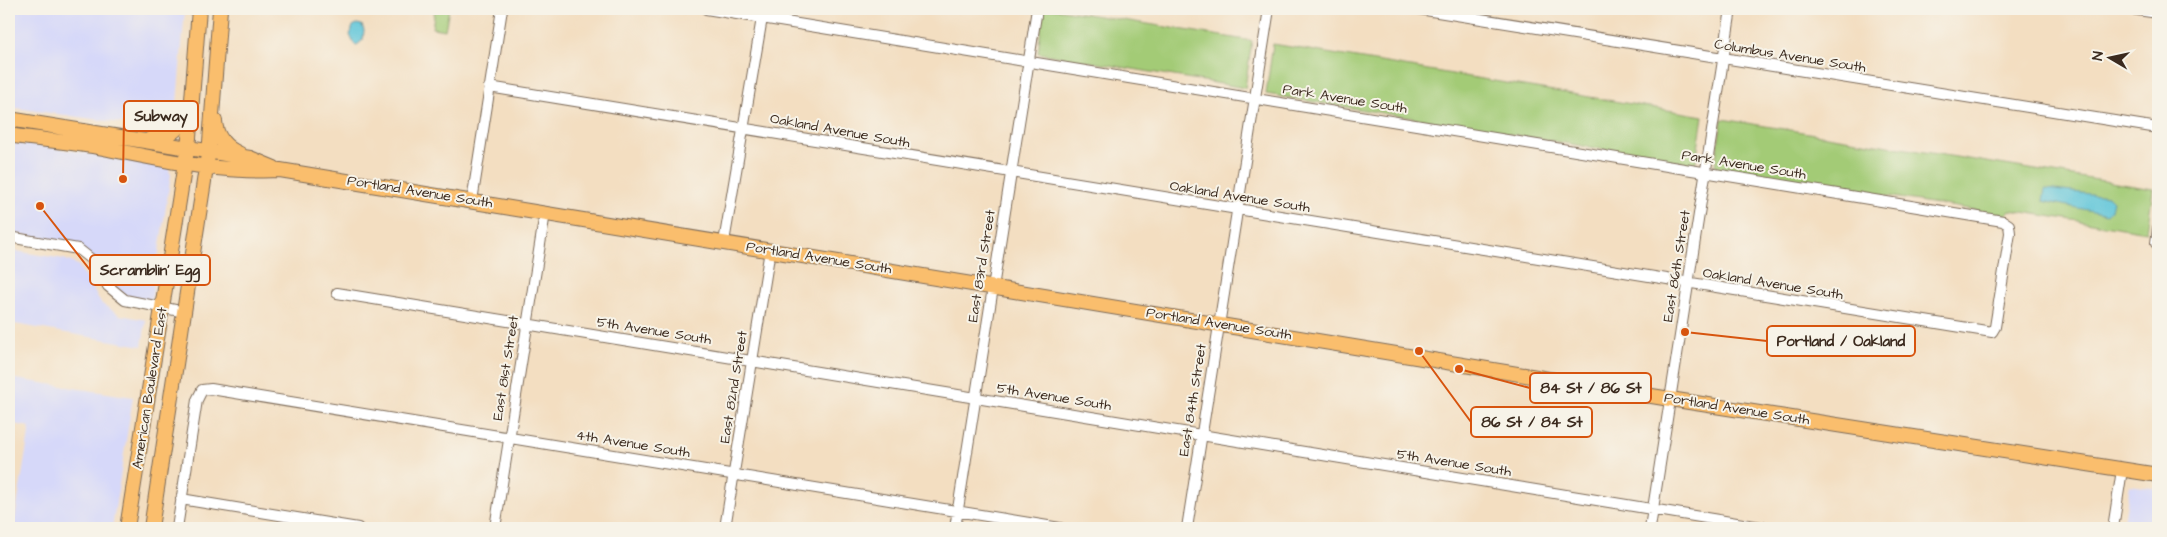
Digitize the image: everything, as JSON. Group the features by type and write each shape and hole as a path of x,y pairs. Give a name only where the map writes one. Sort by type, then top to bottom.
{"main road":[{"name":"American Boulevard East","path":"127,528 151,391 188,148 198,9"},
{"name":"American Boulevard East","path":"151,528 209,151 214,107 220,9"},
{"path":"141,140 156,139 173,132 180,126 193,98"},
{"path":"214,107 215,125 222,140 232,151 250,158"},
{"name":"Portland Avenue South","path":"9,119 250,158 280,170"},
{"name":"Portland Avenue South","path":"9,135 103,148 206,167 248,171 280,170 1670,399 2158,476"},
{"path":"155,362 176,366"},
{"path":"151,391 172,395"}],"street":[{"path":"472,201 502,9"},
{"name":"Park Avenue South","path":"706,9 2003,221 2009,225 2010,233 1995,327 1992,332 1986,332"},
{"name":"East 83rd Street","path":"955,528 1037,9"},
{"name":"East 84th Street","path":"1187,528 1269,9"},
{"name":"Columbus Avenue South","path":"1419,9 1723,60 2158,128"},
{"name":"East 86th Street","path":"1650,528 1731,9"},
{"path":"2131,9 2158,13"},
{"path":"724,242 762,18"},
{"name":"Oakland Avenue South","path":"490,87 1011,174 1986,332"},
{"name":"East 81st Street","path":"495,528 545,213"},
{"path":"2157,243 2158,228"},
{"path":"9,237 78,249 97,264 108,286 125,300 185,312"},
{"name":"East 82nd Street","path":"725,528 770,250"},
{"name":"5th Avenue South","path":"337,293 1767,528"},
{"name":"4th Avenue South","path":"181,499 197,400 202,390 211,389 1060,528"},
{"path":"2113,528 2122,470"},
{"path":"176,528 181,499 358,528"}],"shaded area":[{"path":"9,9 185,9 176,114 162,129 9,107"},
{"path":"9,141 164,165 168,168 171,175 151,302 125,295 112,285 80,246 69,242 9,233"},
{"path":"9,250 64,259 78,265 102,304 120,315 146,320 142,346 9,323"},
{"path":"9,378 133,397 112,528 31,528 14,525 30,427 9,423"},
{"path":"2130,485 2158,489 2158,528 2123,528"}],"green space":[{"path":"435,9 449,9 445,30 432,28"},
{"path":"1043,9 1056,9 1252,41 1245,88 1038,53"},
{"path":"1273,44 1703,116 1696,162 1692,164 1266,94"},
{"path":"1722,119 2153,189 2147,232 2010,210 2006,215 1718,169 1715,165"}],"water":[{"path":"357,24 362,25 364,30 363,40 357,45 354,44 350,35 353,26"},
{"path":"2045,189 2109,196 2113,200 2111,210 2107,214 2043,201"}],"place":[{"name":"Subway","path":"123,179"},
{"name":"Scramblin' Egg","path":"40,206"},
{"name":"Portland / Oakland","path":"1685,332"},
{"name":"86 St / 84 St","path":"1419,351"},
{"name":"84 St / 86 St","path":"1459,369"}]}
